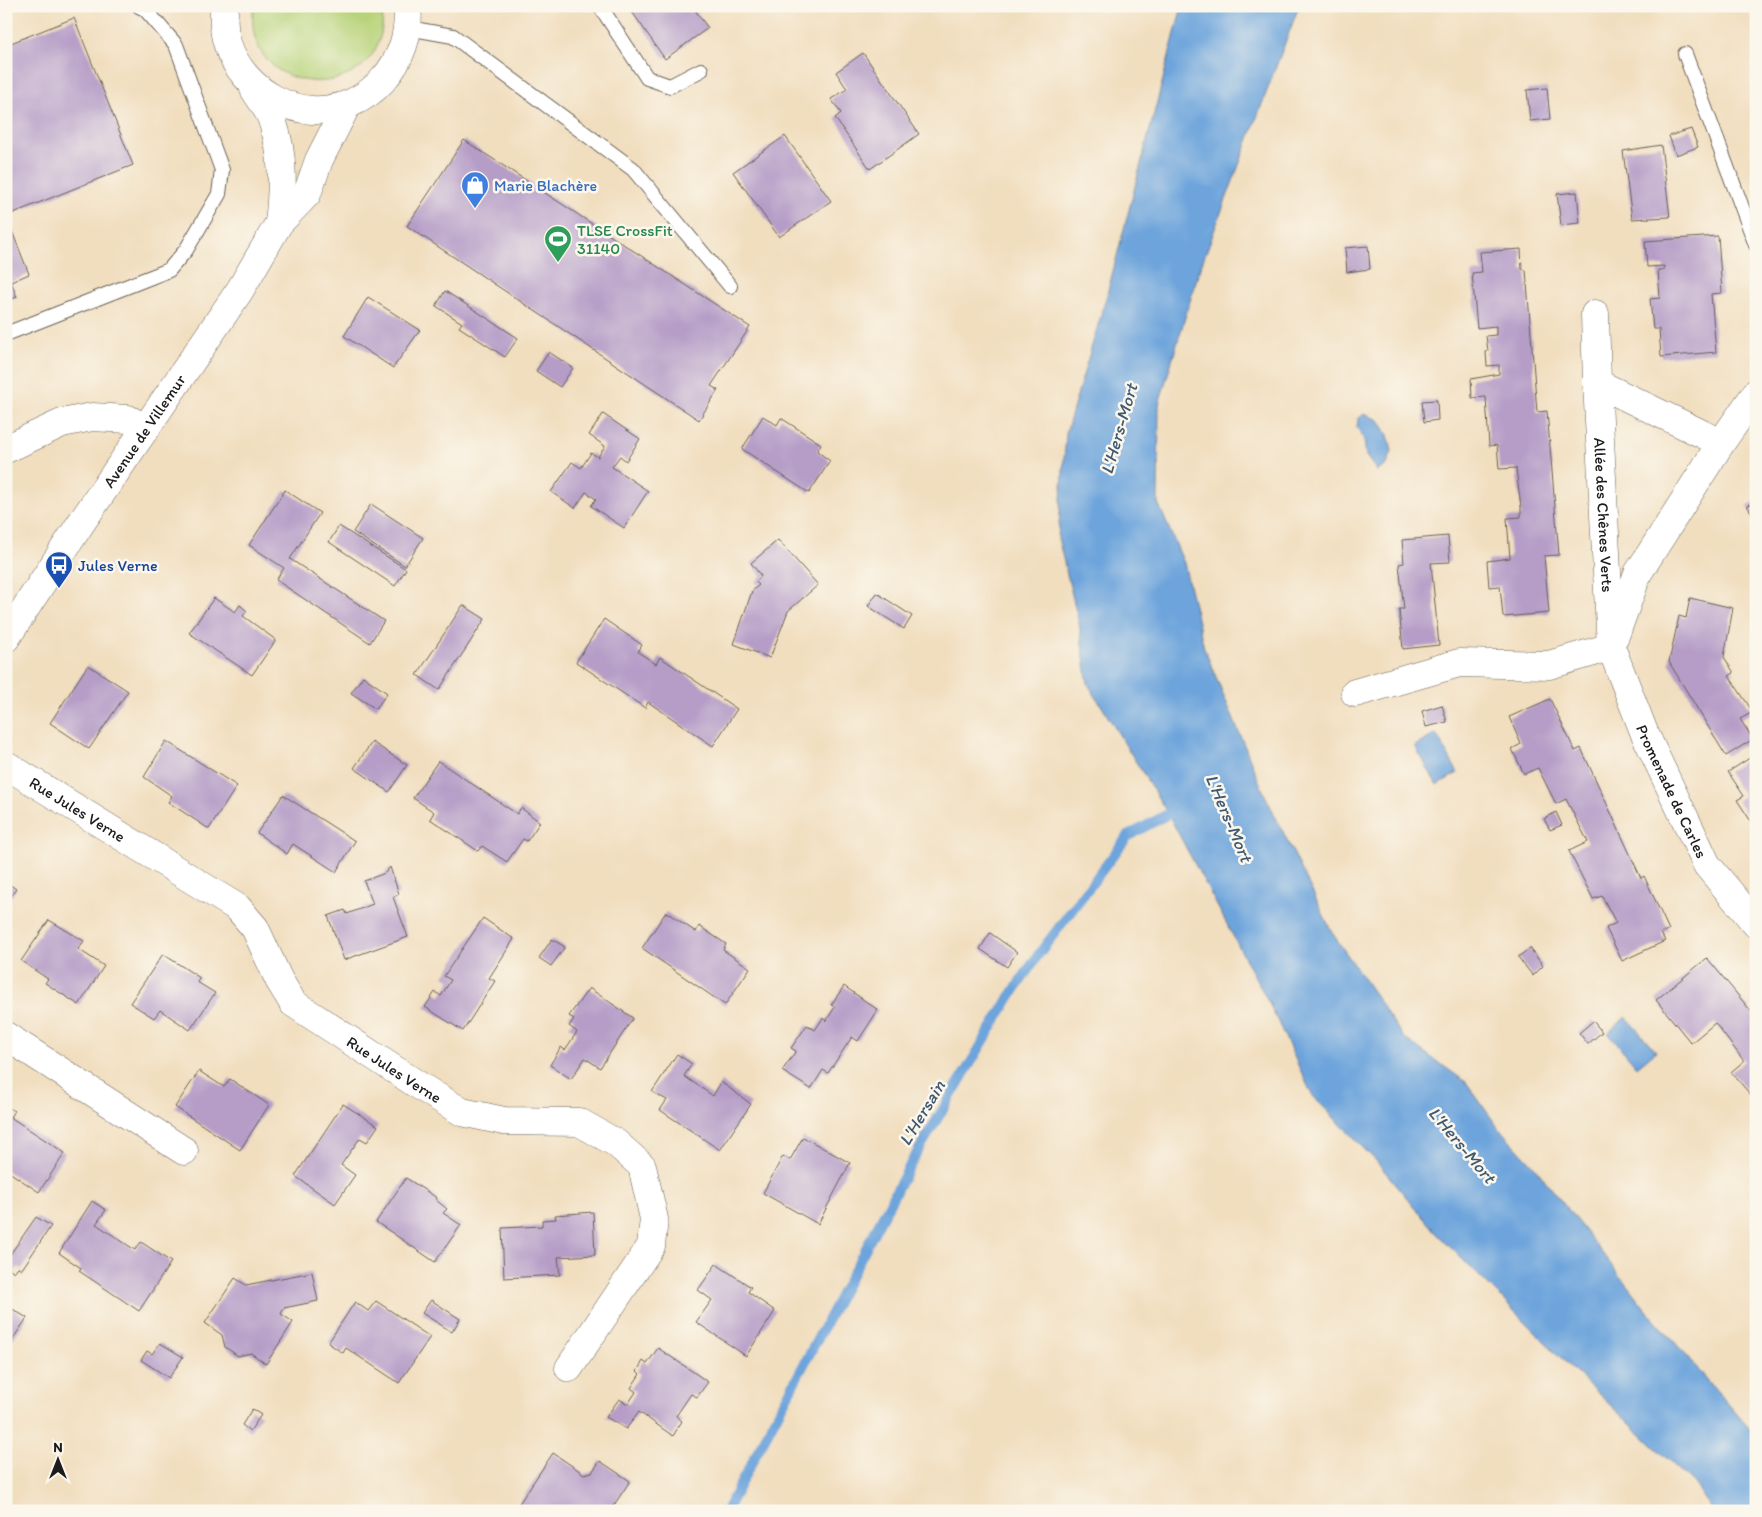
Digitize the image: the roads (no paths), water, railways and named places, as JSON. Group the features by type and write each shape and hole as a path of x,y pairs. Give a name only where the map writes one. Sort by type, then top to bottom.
{"street":[{"path":"225,6 226,39 235,63 251,83 279,102 312,110 346,105 369,93 388,76 401,53 408,12"},
{"name":"Avenue de Villemur","path":"251,83 273,121 281,155 282,191 279,223"},
{"name":"Avenue de Villemur","path":"6,638 240,290 279,223 307,194 319,160 346,105"},
{"name":"Allée des Chênes Verts","path":"1595,314 1611,647"},
{"path":"1597,383 1720,443"},
{"name":"Allée des Chênes Verts","path":"1611,647 1638,573 1720,443 1756,393"},
{"path":"6,449 62,423 92,417 128,419 146,429"},
{"path":"1355,693 1459,663 1549,665 1611,647"},
{"name":"Promenade de Carles","path":"1611,647 1644,732 1708,865 1756,924"},
{"name":"Rue Jules Verne","path":"6,765 238,908 255,928 279,980 293,1002 462,1112 504,1121 579,1122 616,1143 642,1166 654,1219 651,1246 569,1368"},
{"path":"6,1036 184,1151"}],"lane":[{"path":"6,334 169,270 186,250 219,194 222,170 176,45 145,9 139,6"},
{"path":"600,6 647,78 670,86 701,70"},
{"path":"408,12 453,36 633,169 730,286"},
{"path":"1685,54 1756,245"}],"water":[{"name":"L'Hers-Mort","path":"1182,6 1299,6 1199,271 1159,404 1158,503 1184,563 1204,648 1264,793 1333,934 1404,1038 1466,1082 1497,1126 1533,1165 1645,1308 1756,1436 1756,1511 1713,1511 1696,1486 1572,1369 1436,1233 1377,1162 1312,1095 1270,1005 1168,814 1088,684 1079,623 1058,538 1066,433 1106,298"},
{"path":"1364,414 1379,420 1388,435 1392,451 1387,465 1377,471 1366,456 1364,440 1357,427 1358,419"},
{"path":"1436,734 1458,773 1437,785 1415,746"},
{"path":"1626,1017 1656,1051 1637,1067 1608,1033"}],"waterway":[{"name":"L'Hersain","path":"726,1511 911,1163 1010,997 1038,955 1128,836 1181,809"}],"place":[{"name":"Marie Blachère","path":"475,209"},
{"name":"TLSE CrossFit 31140","path":"558,263"},
{"name":"Jules Verne","path":"59,589"}]}
